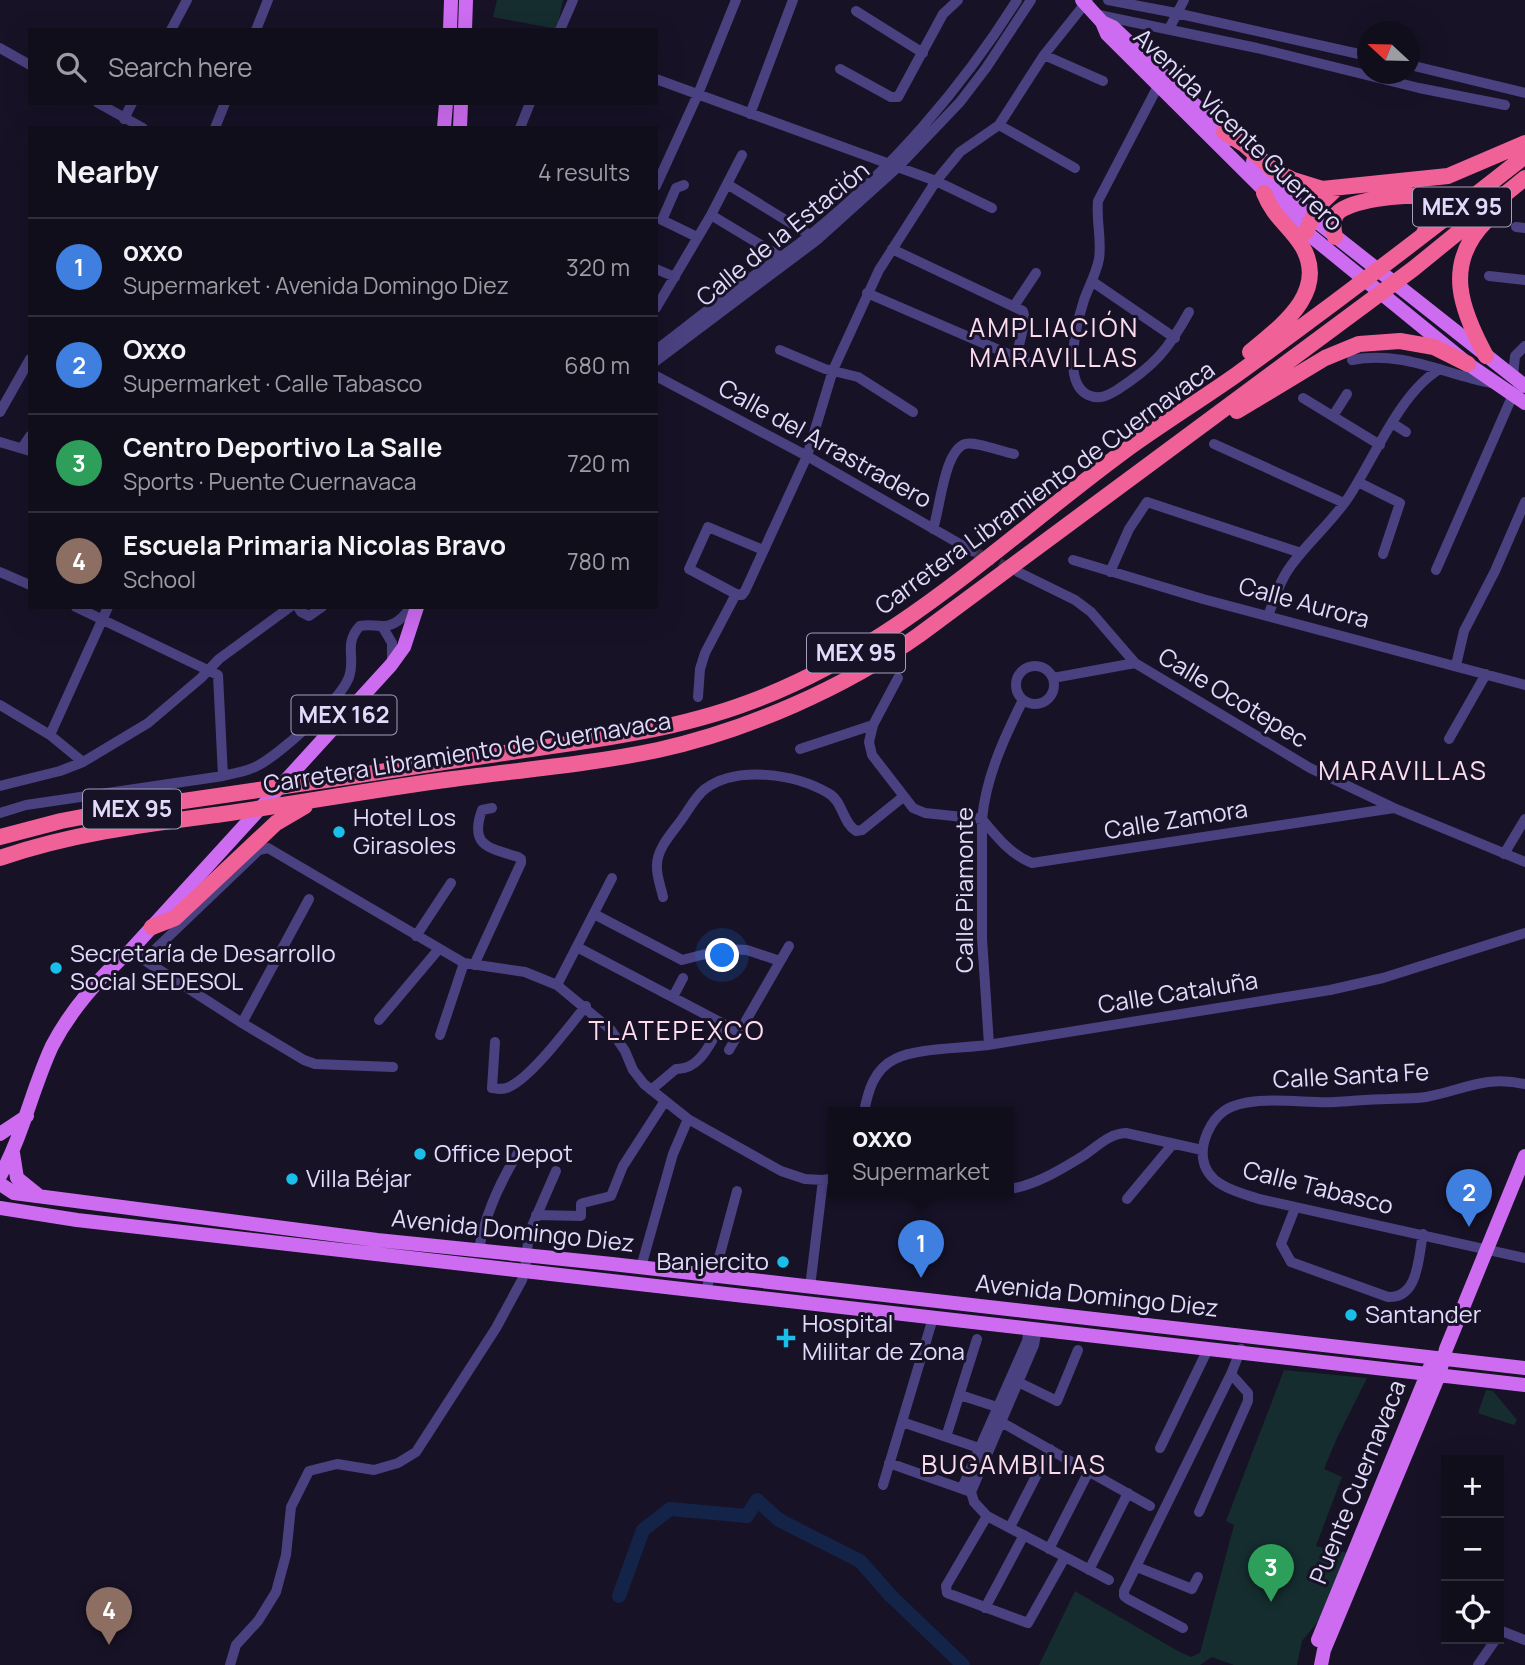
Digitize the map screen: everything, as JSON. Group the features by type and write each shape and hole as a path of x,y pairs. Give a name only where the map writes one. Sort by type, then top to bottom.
{"highway":[{"path":"1224,132 1245,145 1273,170 1322,189 1448,176 1525,143"},
{"name":"Carretera Libramiento de Cuernavaca","path":"0,837 108,812 633,733 749,703 834,664 905,621 958,583 1121,454 1233,377 1421,239 1525,156"},
{"path":"1486,356 1463,308 1461,268 1468,245 1477,230 1512,197 1521,182"},
{"name":"Carretera Libramiento de Cuernavaca","path":"0,858 67,838 338,795 634,754 710,736 758,719 833,685 900,648 1413,269 1521,182"},
{"path":"1308,224 1318,206 1336,189"},
{"path":"1170,419 1275,331 1290,317 1305,296 1309,269 1302,246 1270,208 1264,192"},
{"path":"1335,237 1335,216 1349,205 1423,197 1430,199 1434,216 1421,239"},
{"path":"1148,465 1176,451 1252,401 1325,358 1359,344 1378,340 1400,341 1434,347 1468,363"},
{"path":"152,927 174,918 289,813 338,795"}],"main road":[{"path":"450,28 451,0"},
{"path":"465,28 466,0"},
{"name":"Avenida Vicente Guerrero","path":"1090,8 1107,34 1158,86 1224,132 1308,224 1335,237 1486,356 1519,388"},
{"name":"Avenida Vicente Guerrero","path":"1090,8 1113,27 1264,192 1308,224 1447,347 1497,384 1519,388"},
{"path":"444,126 446,105"},
{"path":"460,126 461,105"},
{"path":"1447,347 1458,334"},
{"name":"MEX 162","path":"0,1176 13,1153 39,1079 62,1029 97,982 130,951 391,665 404,647 416,609"},
{"path":"0,1134 28,1115"},
{"path":"13,1153 13,1164 18,1178 39,1196"},
{"name":"Puente Cuernavaca","path":"1321,1665 1324,1650 1382,1497 1525,1156"},
{"name":"Avenida Domingo Diez","path":"0,1184 14,1193 80,1202 377,1240 480,1249 528,1269 706,1292 1525,1385"},
{"path":"77,1220 80,1202"},
{"name":"Avenida Domingo Diez","path":"0,1208 77,1220 508,1268 641,1267 1419,1355 1444,1350 1479,1362 1525,1368"},
{"path":"905,1314 907,1298"},
{"path":"1419,1355 1454,1346 1462,1355 1479,1362"},
{"name":"Puente Cuernavaca","path":"1312,1665 1318,1640 1426,1405 1433,1374"},
{"path":"1426,1405 1441,1386 1463,1377"}],"street":[{"path":"172,28 187,0"},
{"path":"257,28 268,0"},
{"path":"561,28 573,0"},
{"path":"658,182 698,94 736,0"},
{"path":"750,114 793,0"},
{"path":"840,69 894,98 898,97 943,14 958,0"},
{"path":"1108,0 1176,12 1357,54"},
{"path":"1169,29 1184,0"},
{"name":"Calle de la Estación","path":"658,359 868,196 1024,1"},
{"path":"763,550 712,527 706,529 689,569 736,594 742,595 745,591 807,456 833,370 867,293 892,249 936,181 960,152 999,125 1044,55 1090,8 1169,29 1504,105"},
{"path":"856,11 923,52"},
{"path":"1257,48 1262,32"},
{"path":"0,48 28,64"},
{"path":"1044,55 1103,81"},
{"path":"1420,68 1525,93"},
{"path":"658,80 936,181 992,208"},
{"path":"1467,97 1470,80"},
{"path":"1158,86 1098,201 1097,216 1101,239 1099,261 1085,298 1073,356 1078,388 1087,395 1100,398 1110,395 1141,374 1163,354 1189,312"},
{"path":"100,105 139,126"},
{"path":"124,119 131,105"},
{"path":"216,126 224,105"},
{"path":"521,126 529,105"},
{"path":"999,125 1075,168"},
{"path":"658,305 711,215 742,155"},
{"path":"658,158 668,162"},
{"name":"Calle de la Estación","path":"658,349 785,259 893,165"},
{"path":"727,184 810,235"},
{"path":"684,185 676,188 662,220 697,237"},
{"path":"711,215 785,259"},
{"path":"892,249 1019,309 1025,320 1016,358"},
{"path":"658,270 675,277"},
{"path":"1019,309 1036,273"},
{"path":"1489,276 1525,280"},
{"path":"1093,282 1175,338"},
{"path":"867,293 1029,363"},
{"path":"1436,570 1519,388 1515,356 1525,346"},
{"path":"780,350 825,369 858,377 913,412"},
{"path":"1352,360 1368,357 1405,359 1470,379 1497,384"},
{"path":"0,412 28,363"},
{"path":"1268,616 1289,568 1344,503 1401,407 1426,377 1440,369"},
{"name":"Calle del Arrastradero","path":"658,377 807,456 972,551"},
{"path":"1333,416 1346,394"},
{"path":"1303,398 1380,445"},
{"path":"1392,423 1406,432"},
{"path":"0,442 26,449"},
{"path":"933,529 945,478 955,451 965,444 975,444 1014,454"},
{"path":"1214,444 1344,503"},
{"path":"1358,482 1400,503 1383,554"},
{"path":"1110,572 1129,529 1147,502 1301,553"},
{"path":"1456,665 1464,631 1496,571 1525,502"},
{"name":"Calle Aurora","path":"1073,560 1525,685"},
{"path":"0,572 28,584"},
{"name":"Calle Ocotepec","path":"1018,572 1075,600 1091,612 1135,663 1310,768 1525,862"},
{"path":"698,696 700,669 705,653 736,594"},
{"path":"80,609 218,675 223,776"},
{"path":"50,734 107,609"},
{"path":"0,786 60,771 83,762 148,723 219,659 287,609"},
{"path":"299,609 309,616 319,609"},
{"path":"0,813 26,805 223,776 253,768 272,757 328,706 348,681 351,664 350,639 355,631 367,624 382,626 401,619 409,609"},
{"path":"382,626 392,643 391,665"},
{"path":"1053,678 1135,663"},
{"path":"1037,666 1044,668 1053,678 1049,698 1036,704 1023,700 1018,695 1016,681 1024,669 1037,666"},
{"path":"1449,739 1486,674"},
{"path":"898,678 873,725 869,742 872,755 913,808 925,813 982,820"},
{"name":"Calle Piamonte","path":"989,1045 982,938 982,820 984,804 1003,741 1023,700"},
{"path":"0,705 50,734 83,762"},
{"path":"800,748 873,725"},
{"path":"663,897 656,864 662,846 702,791 717,781 743,774 776,776 819,788 831,794 838,802 850,827 856,831 862,830 903,797"},
{"name":"Calle Zamora","path":"982,820 1017,855 1032,863 1043,863 1394,807"},
{"path":"440,1035 469,964 521,863 518,857 486,847 478,837 476,830 482,810 492,808"},
{"path":"1504,854 1525,819"},
{"path":"144,960 259,850 268,848 389,917 438,950 469,964 525,972 557,985 586,1006 611,1030 625,1051 633,1070 651,1090 688,1119 723,1141 781,1171 805,1179 828,1179 810,1287"},
{"path":"557,985 612,878"},
{"path":"416,936 451,883"},
{"path":"242,1023 309,899"},
{"path":"594,914 682,960 725,948 747,950 780,961"},
{"name":"Calle Cataluña","path":"864,1107 876,1076 895,1059 913,1054 989,1045 1330,990 1383,978 1525,933"},
{"path":"729,1050 789,946"},
{"path":"577,947 739,1032"},
{"path":"379,1020 438,950"},
{"path":"130,951 304,1060 315,1064 393,1067"},
{"path":"673,997 683,978"},
{"path":"495,1042 492,1088 501,1090 510,1087 529,1072 586,1006"},
{"path":"651,1090 677,1069 685,1069 701,1058 723,1023"},
{"name":"Calle Santa Fe","path":"1202,1150 1205,1137 1215,1120 1224,1110 1238,1104 1424,1098 1487,1080 1525,1084"},
{"path":"536,1215 581,1216 581,1204 611,1196 623,1166 665,1101"},
{"path":"641,1267 670,1164 688,1119"},
{"path":"1014,1188 1062,1168 1115,1133 1126,1133 1202,1150"},
{"path":"1127,1199 1172,1145"},
{"name":"Calle Tabasco","path":"1202,1150 1204,1163 1213,1179 1230,1190 1294,1208 1525,1258"},
{"path":"480,1249 483,1227 499,1188 518,1153"},
{"path":"230,1665 236,1645 258,1621 276,1592 286,1555 291,1507 309,1471 337,1464 374,1470 398,1463 415,1452 496,1328 528,1269 529,1233 556,1171"},
{"path":"706,1292 720,1254 737,1191"},
{"path":"1294,1208 1281,1244 1291,1262 1388,1297 1398,1297 1413,1283 1423,1234"},
{"path":"883,1485 933,1318"},
{"path":"967,1490 1001,1422 1034,1345 1033,1328"},
{"path":"967,1490 979,1448 1033,1328"},
{"path":"1183,1628 1124,1596 1231,1374 1241,1352 1243,1335"},
{"path":"946,1437 977,1339"},
{"path":"1160,1448 1208,1349"},
{"path":"1018,1382 1056,1401 1078,1350"},
{"path":"1199,1512 1248,1401 1248,1393 1231,1374"},
{"path":"960,1395 997,1407"},
{"path":"902,1422 979,1448"},
{"path":"1001,1422 1150,1506"},
{"path":"1010,1527 1050,1449"},
{"path":"890,1462 967,1490 987,1516 1109,1580"},
{"path":"1049,1549 1089,1471"},
{"path":"1089,1570 1128,1493"},
{"path":"987,1516 945,1590 1028,1623 1065,1557"},
{"path":"985,1608 1024,1535"},
{"path":"1137,1566 1192,1589 1198,1577"},
{"path":"1504,1635 1525,1640"},
{"path":"1478,1665 1492,1644"}],"green space":[{"path":"497,0 563,0 557,28 493,17"},
{"path":"1284,1370 1367,1378 1324,1469 1342,1477 1316,1546 1348,1553 1324,1614 1302,1641 1297,1665 1234,1665 1212,1657 1200,1665 1039,1665 1075,1591 1176,1650 1191,1657 1200,1653 1234,1525 1226,1521"},
{"path":"1486,1390 1493,1391 1517,1420 1514,1425 1478,1413"}],"waterway":[{"path":"619,1596 643,1530 670,1509 747,1516 757,1500 779,1520 860,1561 891,1596 963,1665"}],"tunnel":[{"path":"972,551 1014,570"}],"place":[{"name":"Hotel Los Girasoles","path":"339,832"},
{"name":"Secretaría de Desarrollo Social SEDESOL","path":"56,968"},
{"name":"Office Depot","path":"420,1154"},
{"name":"Villa Béjar","path":"292,1179"},
{"name":"Oxxo","path":"1469,1227"},
{"name":"Banjercito","path":"783,1262"},
{"name":"oxxo","path":"921,1278"},
{"name":"Santander","path":"1351,1315"},
{"name":"Hospital Militar de Zona","path":"786,1338"},
{"name":"Centro Deportivo La Salle","path":"1271,1602"},
{"name":"Escuela Primaria Nicolas Bravo","path":"109,1645"}],"district":[{"name":"AMPLIACIÓN MARAVILLAS","path":"1054,343"},
{"name":"MARAVILLAS","path":"1403,771"},
{"name":"TLATEPEXCO","path":"677,1031"},
{"name":"BUGAMBILIAS","path":"1014,1465"}]}
